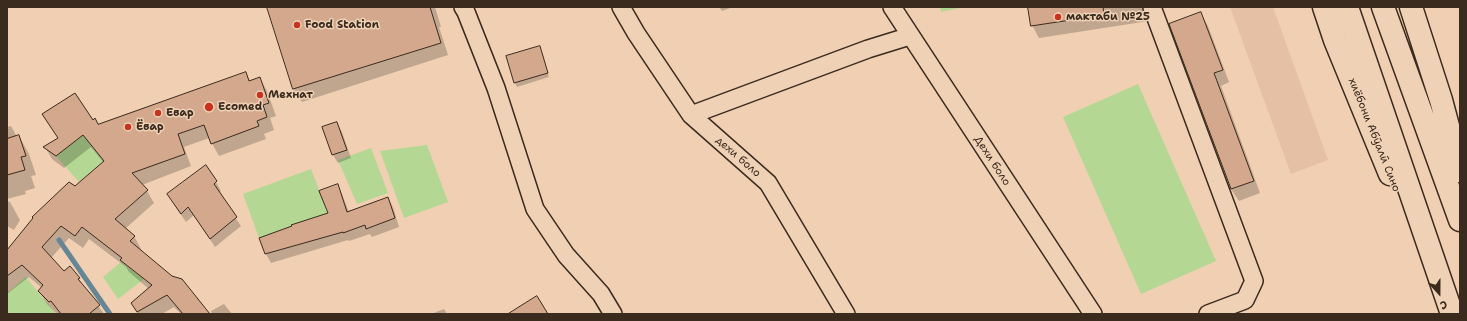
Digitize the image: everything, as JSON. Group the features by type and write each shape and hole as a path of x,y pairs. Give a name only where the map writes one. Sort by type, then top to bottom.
{"main road":[{"name":"хиёбони Абӯалӣ Сино","path":"1324,7 1335,40 1405,211 1434,258"},
{"name":"хиёбони Абӯалӣ Сино","path":"1347,7 1452,314"},
{"path":"1383,7 1460,220"},
{"path":"1411,7 1441,100 1460,171"}],"street":[{"path":"463,7 496,88 535,210 566,255 601,294 613,314"},
{"name":"дехи боло","path":"621,7 636,33 691,115 768,183 846,314"},
{"name":"Дехи боло","path":"892,7 1093,314"},
{"path":"1152,7 1254,281 1245,300 1208,314"},
{"path":"691,115 868,49 910,36"}],"shaded area":[{"path":"1230,7 1273,7 1328,160 1291,174"}],"green space":[{"path":"940,7 964,7 941,12"},
{"path":"1138,84 1216,261 1141,294 1063,117"},
{"path":"83,135 104,161 79,182 56,156"},
{"path":"427,145 448,202 404,218 380,151"},
{"path":"371,148 388,193 357,204 338,160"},
{"path":"311,169 328,213 259,238 243,194"},
{"path":"121,262 144,279 118,299 103,277"},
{"path":"26,277 56,314 7,314 7,293"}],"building":[{"path":"267,7 430,7 441,43 293,89"},
{"name":"мактаби №25","path":"1028,7 1103,7 1104,15 1031,26"},
{"path":"1201,12 1223,70 1214,73 1254,181 1231,189 1169,24"},
{"path":"540,46 548,73 514,83 506,56"},
{"path":"246,72 249,81 260,77 269,103 263,105 267,117 257,121 259,126 211,144 204,125 178,134 185,154 132,173 148,190 115,219 135,236 130,241 172,276 182,279 210,314 183,314 167,295 137,312 131,303 152,285 120,260 122,258 82,227 75,236 61,226 42,247 64,271 70,266 80,278 78,279 100,305 89,314 61,314 51,301 49,302 38,291 43,285 22,265 7,276 7,250 33,218 32,217 69,182 75,186 104,161 83,135 56,156 43,147 58,138 42,114 75,93 93,120 95,118 98,124"},
{"path":"337,122 347,150 332,155 322,127"},
{"path":"19,135 26,156 21,157 25,170 7,175 7,139"},
{"path":"206,165 217,181 214,184 237,217 210,239 188,207 181,214 167,194"},
{"path":"338,184 347,212 388,197 395,218 366,229 365,225 343,233 265,254 259,238 292,226 291,225 328,213 319,191"},
{"path":"537,296 548,314 508,314"}],"waterway":[{"path":"59,240 110,314"}],"place":[{"name":"мактаби №25","path":"1058,17"},
{"name":"Food Station","path":"297,25"},
{"name":"Мехнат","path":"260,95"},
{"name":"Ecomed","path":"209,107"},
{"name":"Евар","path":"158,113"},
{"name":"Ёвар","path":"128,127"}]}
